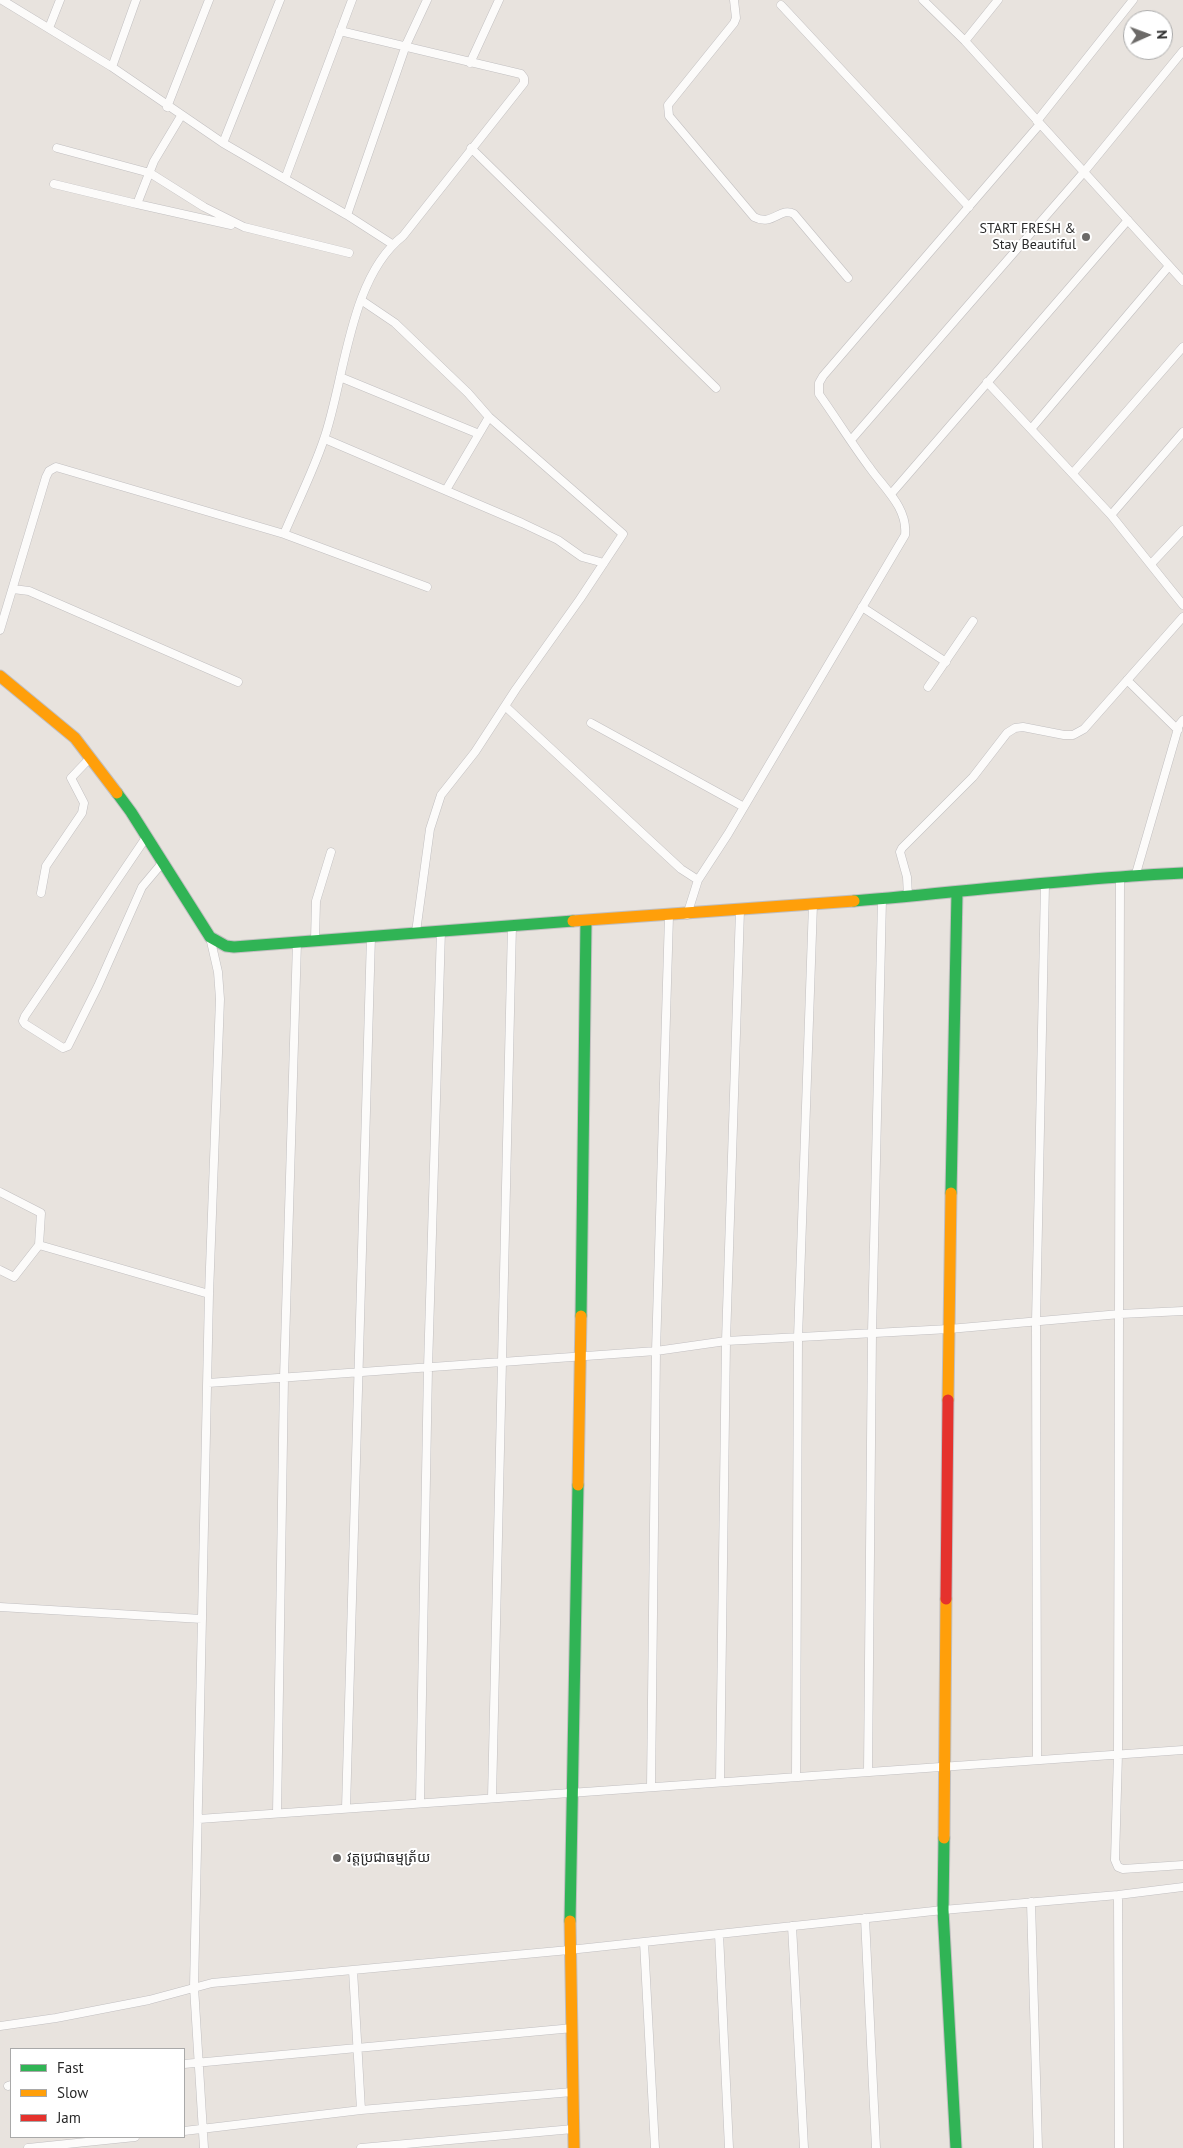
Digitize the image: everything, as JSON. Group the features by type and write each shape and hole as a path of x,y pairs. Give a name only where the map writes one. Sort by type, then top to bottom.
{"street":[{"path":"2,0 112,67 167,107 223,143 392,244"},
{"path":"49,28 60,0"},
{"path":"112,67 136,0"},
{"path":"167,107 209,0"},
{"path":"223,143 280,0"},
{"path":"285,179 352,0"},
{"path":"346,215 406,45 428,0"},
{"path":"470,63 499,0"},
{"path":"734,0 736,18 734,23 668,105 669,116 754,217 761,221 770,220 785,212 794,214 848,278"},
{"path":"923,0 964,41 1183,281"},
{"path":"964,41 998,0"},
{"path":"687,915 698,880 744,807 905,535 904,517 891,494 869,468 819,394 819,383 1039,123 1132,0"},
{"path":"782,5 969,207"},
{"path":"284,534 324,439 362,300 370,280 392,244 403,236 470,148 524,82 521,74 470,63 406,45 340,31"},
{"path":"851,440 1084,172 1183,51"},
{"path":"137,204 154,161 181,116"},
{"path":"57,148 150,173 204,207 244,227"},
{"path":"470,148 716,388"},
{"path":"54,184 244,227 348,253"},
{"path":"891,494 1128,220"},
{"path":"1031,429 1169,266"},
{"path":"362,300 395,323 468,393 490,417 623,534 475,752 446,788 438,802 430,829 416,932"},
{"path":"1073,474 1183,347"},
{"path":"340,377 479,434"},
{"path":"987,382 1111,515 1183,605"},
{"path":"446,490 490,417"},
{"path":"1111,515 1183,432"},
{"path":"324,439 446,490 558,540 582,557 604,563"},
{"path":"0,630 46,477 49,471 56,467 284,534 427,587"},
{"path":"1151,564 1183,530"},
{"path":"13,589 29,591 238,682"},
{"path":"862,607 946,662"},
{"path":"908,896 907,876 900,852 902,848 973,777 1007,733 1015,728 1022,727 1064,735 1079,733 1183,617"},
{"path":"928,687 973,621"},
{"path":"0,676 75,738 131,812 210,938 218,972 220,999 210,1294 194,1987 204,2148"},
{"path":"1127,680 1178,730"},
{"path":"505,706 681,868 698,880"},
{"path":"1135,877 1178,730 1183,720"},
{"path":"591,723 744,807"},
{"path":"41,893 46,866 82,813 84,803 72,778 90,758"},
{"path":"147,836 25,1016 23,1021 25,1024 63,1048 68,1046 98,986 142,887 163,862"},
{"path":"314,940 316,901 331,852"},
{"path":"210,938 226,946 234,947 512,925 687,915 957,893 1120,876 1135,877 1183,873"},
{"path":"1120,876 1120,1314 1116,1864 1123,1869 1183,1866"},
{"path":"1037,1760 1036,1322 1045,884"},
{"path":"956,2148 943,1910 949,1329 957,893"},
{"path":"868,1772 872,1333 882,899"},
{"path":"796,1777 798,1338 814,904"},
{"path":"720,1782 726,1341 740,910"},
{"path":"651,1787 656,1351 669,916"},
{"path":"574,2148 572,2028 568,1950 580,1356 586,921"},
{"path":"492,1798 512,925"},
{"path":"420,1803 428,1368 442,930"},
{"path":"346,1808 371,936"},
{"path":"277,1813 284,1378 297,942"},
{"path":"0,1192 41,1213 39,1245 14,1277 0,1270"},
{"path":"39,1245 210,1294"},
{"path":"208,1384 656,1351 726,1341 949,1329 1120,1314 1183,1311"},
{"path":"0,1607 202,1619"},
{"path":"199,1818 1183,1750"},
{"path":"0,2026 56,2018 149,2000 212,1983 568,1950 864,1918 1118,1895 1183,1887"},
{"path":"1118,1895 1119,2148"},
{"path":"1031,1902 1038,2148"},
{"path":"864,1918 876,2148"},
{"path":"792,1926 804,2148"},
{"path":"719,1934 729,2148"},
{"path":"644,1942 655,2148"},
{"path":"353,1970 361,2110"},
{"path":"185,2064 572,2028"},
{"path":"185,2130 361,2110 572,2092"},
{"path":"361,2148 573,2130"},
{"path":"28,2148 125,2138"}],"traffic: fast":[{"path":"117,793 210,937 226,946 234,947 573,921"},
{"path":"854,901 1183,873"},
{"path":"951,1193 957,893"},
{"path":"581,1316 586,921"},
{"path":"570,1921 578,1485"},
{"path":"944,1838 943,1910 956,2148"}],"traffic: slow":[{"path":"0,676 75,738 117,793"},
{"path":"573,921 854,901"},
{"path":"948,1400 951,1193"},
{"path":"578,1485 581,1316"},
{"path":"944,1838 946,1599"},
{"path":"570,1921 574,2148"}],"traffic: jam":[{"path":"946,1599 948,1400"}],"place":[{"name":"START FRESH & Stay Beautiful","path":"1086,237"},
{"name":"វត្តប្រជាធម្មត្រ័យ","path":"337,1858"}]}
